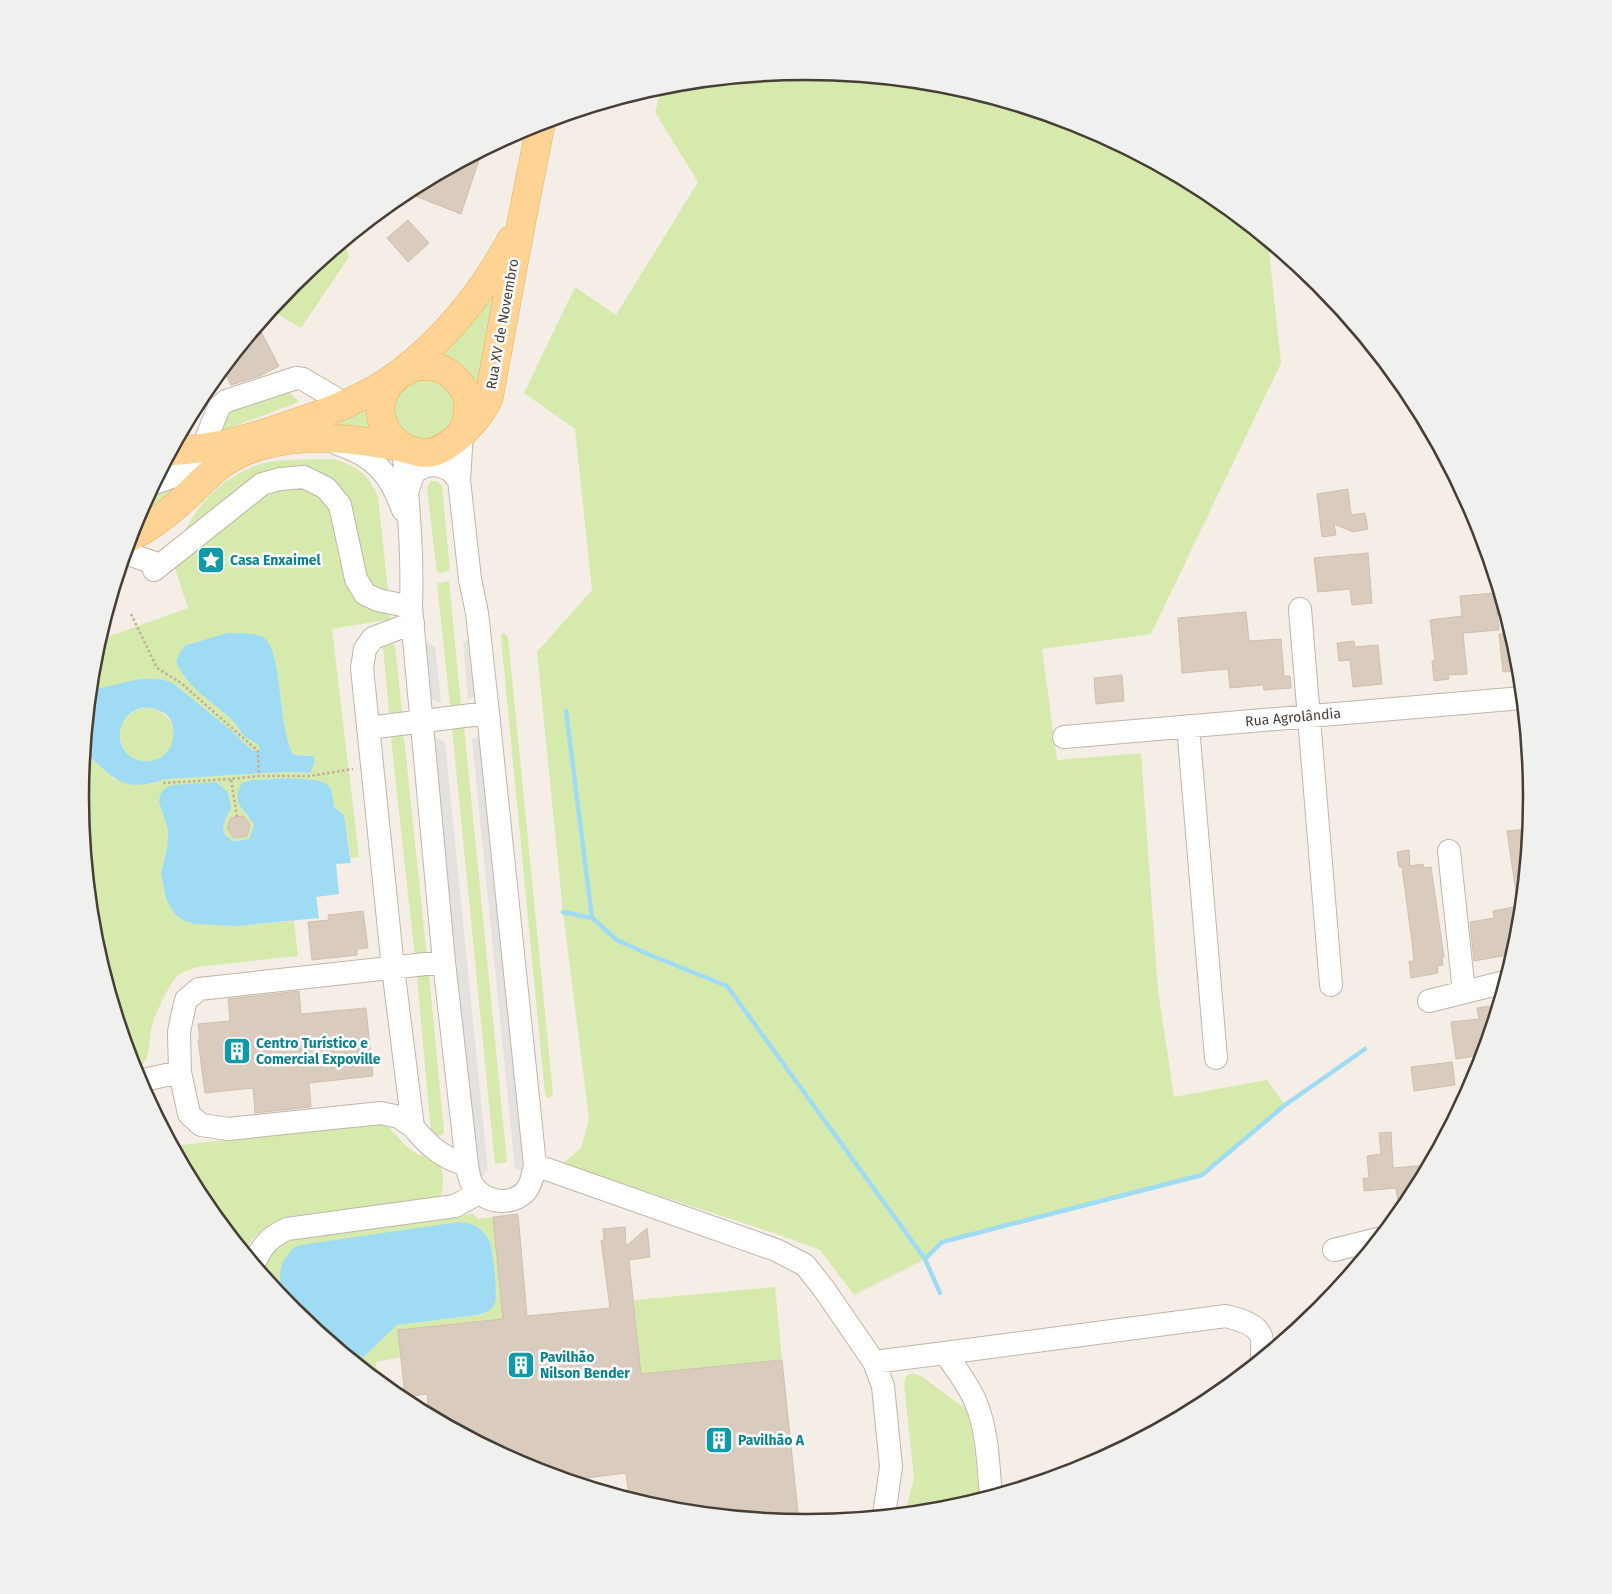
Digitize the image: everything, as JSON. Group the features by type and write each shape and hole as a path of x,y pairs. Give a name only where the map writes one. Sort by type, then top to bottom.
{"main road":[{"name":"Rua XV de Novembro","path":"141,532 175,507 219,466 246,451 268,443 315,438 340,438 403,447 415,452 429,453 442,450 453,443 479,415 489,397 520,224 539,132"},
{"name":"Rua XV de Novembro","path":"178,451 225,445 317,416 370,392 399,374 434,343 466,309 497,264 520,224"},
{"path":"403,447 391,438 384,426 381,412 382,397 389,384 399,374 412,367 428,366 442,369 455,377 464,389 469,404 468,419 462,432"}],"street":[{"path":"202,449 219,407 226,401 296,378 303,379 345,404"},
{"path":"403,447 409,528 412,615 444,962 466,1166 471,1183 479,1193 490,1200 503,1202 514,1199 526,1191 533,1178 535,1165 477,613 470,578 459,480 462,432"},
{"path":"315,438 366,455 377,464 397,494 409,528"},
{"path":"163,479 246,451"},
{"path":"407,492 414,472 425,466 438,465 450,470 459,480"},
{"path":"131,556 153,566 262,484 280,479 304,477 326,488 340,505 356,579 365,594 412,615"},
{"path":"1300,609 1331,985"},
{"path":"412,615 373,638 365,649 362,668 392,968 413,1127"},
{"name":"Rua Agrolândia","path":"1064,736 1516,698"},
{"path":"368,728 488,713"},
{"path":"1188,726 1216,1058"},
{"path":"1449,851 1464,992"},
{"path":"444,962 199,989 186,1000 182,1017 179,1032 180,1072 189,1114 201,1125 228,1129 381,1113 399,1118 413,1127 430,1147 466,1166"},
{"path":"1429,1001 1499,984"},
{"path":"148,1079 180,1072"},
{"path":"535,1165 776,1250 805,1265 824,1289 874,1362 883,1386 891,1467 885,1509"},
{"path":"257,1257 262,1246 274,1235 286,1229 455,1206 479,1193"},
{"path":"1334,1250 1369,1240"},
{"path":"874,1362 1226,1316 1253,1326 1261,1336 1262,1350"},
{"path":"944,1353 964,1380 976,1402 984,1429 990,1490"}],"path":[{"path":"131,614 157,668 180,683 258,751 259,776"},
{"path":"163,783 259,776 310,776 372,766"},
{"path":"231,778 237,817"}],"green space":[{"path":"806,80 900,86 992,104 1080,135 1123,154 1165,176 1204,201 1269,250 1281,363 1151,634 1042,649 1057,760 1141,753 1158,990 1174,1097 1267,1080 1285,1105 1202,1175 942,1242 925,1259 854,1295 820,1250 774,1233 562,1164 581,1148 589,1119 563,912 537,652 592,590 575,429 524,393 575,287 616,315 698,182 655,112 659,95 666,94 712,86"},
{"path":"347,247 349,257 301,328 277,314 299,290"},
{"path":"505,271 477,397 441,360 441,349"},
{"path":"425,374 455,391 457,424 430,444 398,433 392,401 393,395 403,386"},
{"path":"285,388 299,402 221,431 232,407"},
{"path":"373,401 385,439 323,430 336,421"},
{"path":"334,459 342,462 361,472 370,482 378,497 391,619 332,629 359,857 351,858 344,815 334,807 323,782 288,778 246,781 245,814 254,825 249,839 233,841 227,837 223,824 228,814 228,792 216,782 159,802 168,830 167,848 161,873 166,899 201,924 237,926 294,921 298,956 197,967 178,975 156,1015 152,1026 147,1058 142,1065 113,983 95,891 89,797 91,757 115,780 151,784 165,779 285,772 310,773 315,761 308,755 294,755 288,742 277,674 270,648 203,640 186,645 176,661 181,671 194,687 235,723 244,736 257,744 260,751 252,750 232,731 173,683 97,689 107,637 188,608 171,556 196,512 217,489 233,477 261,464 287,460","holes":["244,816 250,824 247,836 234,838 227,828 231,818"]},
{"path":"431,481 437,481 442,486 450,571 437,573 427,488"},
{"path":"185,482 177,492 150,510 158,492"},
{"path":"449,581 461,704 460,708 453,709 450,706 437,583"},
{"path":"504,633 508,637 553,1094 550,1098 545,1094 501,638 501,635"},
{"path":"386,644 395,645 402,711 399,714 389,712 383,647"},
{"path":"147,708 157,710 166,716 172,725 174,735 172,745 166,754 157,760 147,762 137,760 128,754 122,745 120,735 122,725 128,716 137,710"},
{"path":"464,726 507,1162 495,1164 452,728"},
{"path":"397,735 404,737 427,957 415,958 391,739"},
{"path":"426,973 429,975 444,1131 442,1135 435,1136 431,1132 417,977 419,974"},
{"path":"384,1122 405,1145 417,1154 440,1161 443,1189 440,1198 277,1223 257,1234 248,1247 210,1195 179,1145"},
{"path":"473,1214 479,1219 493,1217 503,1319 398,1330 401,1357 376,1362 377,1371 361,1359 397,1325 478,1315 488,1312 495,1296 496,1285 490,1244 487,1238 477,1228 459,1222 284,1288 265,1268 267,1257 287,1240"},
{"path":"775,1287 782,1360 641,1374 634,1300"},
{"path":"913,1373 921,1376 970,1412 979,1493 907,1507 914,1478 904,1383 906,1376"}],"shaded area":[{"path":"474,635 480,692 468,700 463,643"},
{"path":"423,641 435,646 441,703 428,698"},
{"path":"484,732 529,1176 515,1168 472,739"},
{"path":"433,737 445,742 488,1170 478,1181"}],"water":[{"path":"228,633 251,634 263,637 270,645 278,674 285,728 289,743 294,755 313,756 315,761 310,773 285,772 165,779 139,785 120,781 104,770 91,757 98,689 142,679 163,680 173,683 232,731 252,750 260,751 257,744 244,736 235,723 202,695 187,679 176,661 186,645","holes":["141,708 153,708 166,714 172,723 174,733 168,751 158,759 151,761 138,760 127,754 121,743 120,731 128,715"]},
{"path":"288,778 324,782 332,792 334,807 344,815 351,863 336,864 339,894 316,897 319,918 237,926 194,924 183,920 175,914 166,899 161,873 167,848 168,830 159,802 160,795 164,789 172,785 216,782 228,792 231,808 224,822 223,830 233,841 249,839 254,825 238,801 238,790 242,783 252,780"},
{"path":"459,1222 471,1224 485,1234 490,1243 496,1284 494,1305 487,1312 477,1315 397,1325 361,1359 333,1336 281,1285 281,1269 283,1262 290,1252 295,1247"}],"building":[{"path":"479,159 461,214 416,196 447,176"},
{"path":"408,220 429,243 408,262 387,238"},
{"path":"261,332 279,366 260,376 231,385 226,376"},
{"path":"1348,489 1351,515 1365,513 1368,529 1353,532 1334,524 1336,535 1322,537 1317,494"},
{"path":"219,548 223,567 202,572 198,553"},
{"path":"1368,553 1372,603 1352,605 1350,589 1318,592 1314,558"},
{"path":"1493,593 1499,630 1463,633 1467,674 1448,675 1449,679 1434,681 1432,661 1435,661 1430,620 1462,616 1460,596"},
{"path":"1246,612 1249,641 1281,639 1284,676 1290,676 1291,688 1264,690 1263,685 1230,688 1228,669 1182,673 1178,618"},
{"path":"1499,634 1504,634 1512,671 1503,672"},
{"path":"1354,641 1355,647 1378,645 1382,684 1353,687 1350,660 1339,661 1337,643"},
{"path":"1122,675 1124,701 1096,704 1094,678"},
{"path":"244,816 250,825 247,836 234,838 227,828 231,818"},
{"path":"1522,830 1516,895 1507,831"},
{"path":"1409,850 1410,866 1423,864 1424,868 1431,867 1444,957 1442,957 1443,965 1437,966 1438,973 1411,978 1409,961 1414,961 1412,942 1402,867 1399,867 1397,852"},
{"path":"1514,907 1505,955 1474,961 1470,922 1494,918 1493,911"},
{"path":"363,911 368,948 357,949 357,955 312,960 308,922 329,920 328,915"},
{"name":"Centro Turístico e Comercial Expoville","path":"299,991 301,1014 366,1008 373,1076 309,1083 311,1107 255,1113 253,1088 205,1093 198,1040 200,1040 198,1024 230,1021 228,999"},
{"path":"1492,1006 1474,1056 1456,1059 1451,1022 1479,1019 1477,1008"},
{"path":"1452,1062 1455,1085 1414,1091 1411,1067"},
{"path":"1391,1132 1393,1168 1421,1166 1398,1201 1396,1188 1364,1191 1363,1178 1369,1178 1367,1156 1381,1154 1379,1133"},
{"name":"Pavilhão Nilson Bender","path":"518,1214 527,1316 610,1308 601,1240 604,1241 603,1229 625,1227 626,1246 647,1228 650,1257 629,1260 641,1374 782,1360 798,1514 712,1508 628,1492 626,1473 583,1478 489,1440 428,1406 427,1394 413,1396 404,1390 398,1330 503,1319 493,1217"}],"waterway":[{"path":"566,711 592,918"},
{"path":"563,912 592,918 617,940 727,986 925,1259 940,1293"},
{"path":"925,1259 942,1242 1202,1175 1285,1105 1365,1049"}],"place":[{"name":"Casa Enxaimel","path":"211,560"},
{"name":"Centro Turístico e Comercial Expoville","path":"237,1051"},
{"name":"Pavilhão Nilson Bender","path":"521,1365"},
{"name":"Pavilhão A","path":"719,1440"}]}
